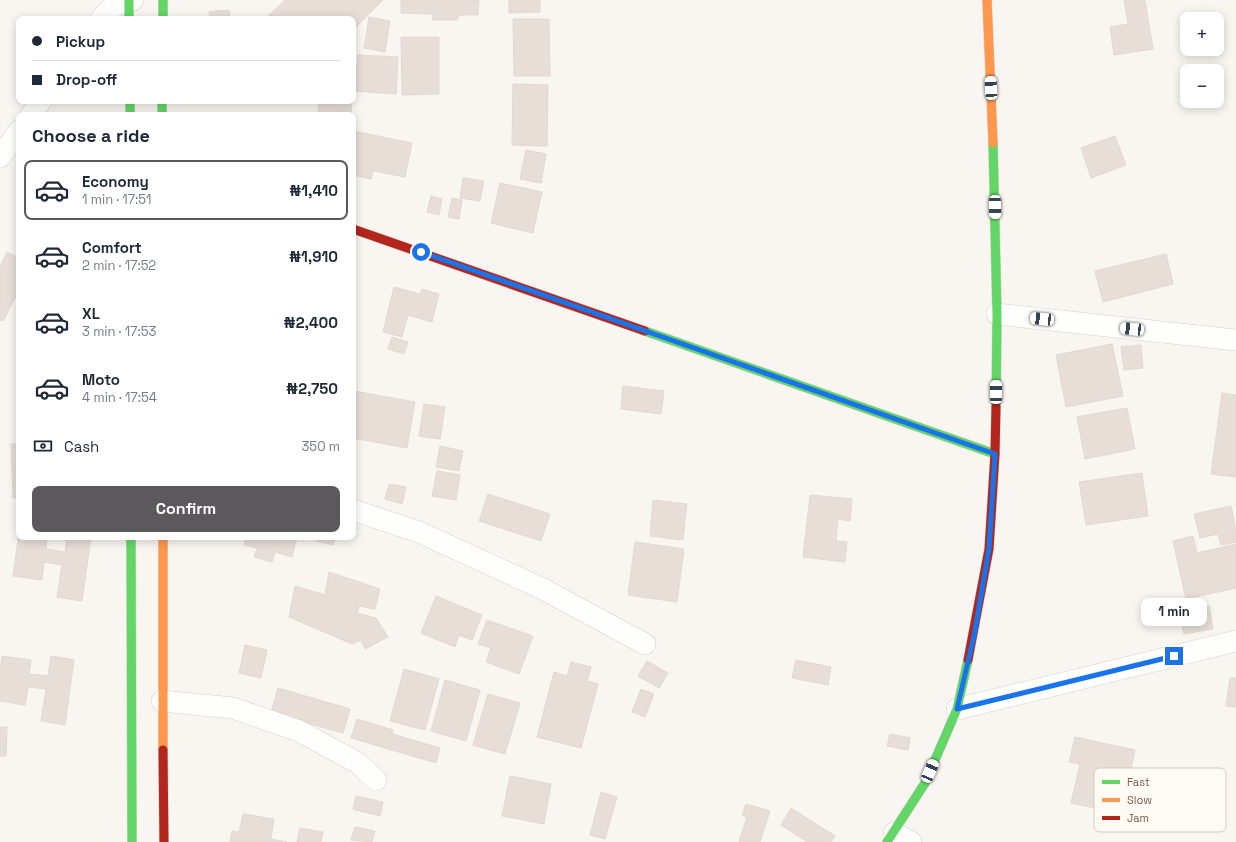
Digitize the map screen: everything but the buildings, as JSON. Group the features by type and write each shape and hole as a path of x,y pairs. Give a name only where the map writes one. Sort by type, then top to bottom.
{"street":[{"path":"103,16 107,11 129,0 133,0"},
{"path":"129,0 129,16"},
{"path":"162,16 163,0"},
{"path":"897,839 925,783 957,709 974,636 989,549 995,454 997,314 994,161 987,0"},
{"path":"0,156 16,135"},
{"path":"356,230 995,454"},
{"path":"997,314 1236,340"},
{"path":"356,511 419,532 541,588 645,644"},
{"path":"131,540 132,842"},
{"path":"163,540 162,701 164,842"},
{"path":"957,709 1236,641"},
{"path":"162,701 233,708 299,731 358,763 376,780"}],"traffic: fast":[{"path":"129,0 129,16"},
{"path":"163,0 163,16"},
{"path":"130,104 130,112"},
{"path":"162,104 162,112"},
{"path":"993,143 997,314 996,407"},
{"path":"645,331 995,454"},
{"path":"131,540 132,842"},
{"path":"887,842 925,783 957,709 968,660"}],"traffic: slow":[{"path":"987,0 993,143"},
{"path":"163,540 163,750"}],"traffic: jam":[{"path":"356,230 645,331"},
{"path":"968,660 989,549 995,454 996,407"},
{"path":"163,750 164,842"}],"route":[{"path":"421,252 995,454 989,549 974,636 957,709 1174,656"}]}
